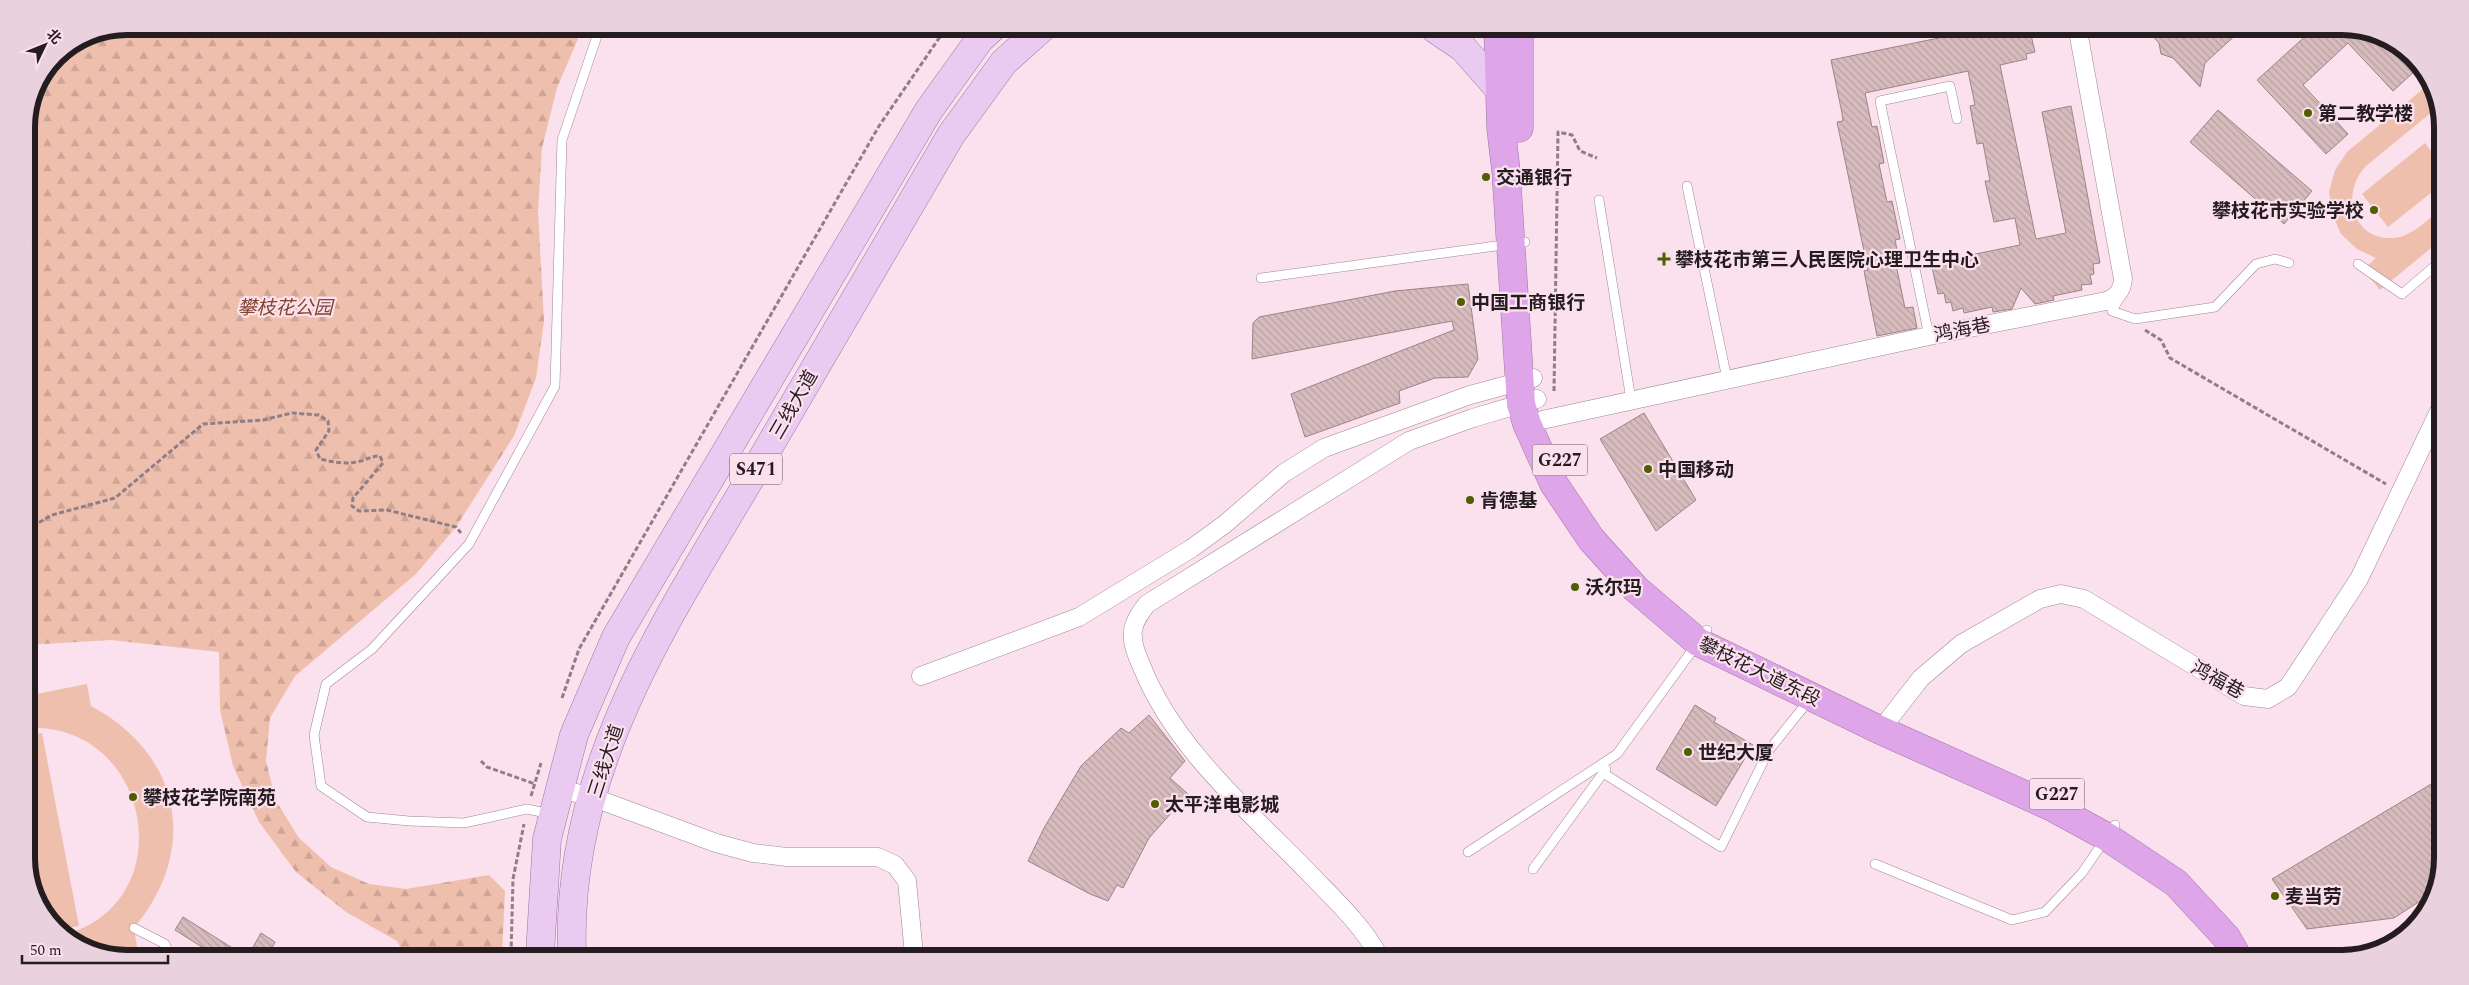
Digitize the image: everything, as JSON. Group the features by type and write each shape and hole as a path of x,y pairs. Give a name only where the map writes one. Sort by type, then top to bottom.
{"highway":[{"name":"攀枝花大道东段","path":"1513,35 1500,90 1534,400 1568,479 1606,535 1650,585 1702,636 1816,691 1888,719 2061,796 2111,831 2176,883 2226,937 2233,950"},
{"name":"攀枝花大道东段","path":"1514,35 1519,111 1518,243"},
{"name":"攀枝花大道东段","path":"1816,691 1880,730 2052,807 2111,831 2185,872 2235,926 2249,950"}],"main road":[{"name":"三线大道","path":"540,950 547,839 547,804 616,637 928,110 985,35"},
{"name":"三线大道","path":"572,950 578,847 606,748 647,655 940,152 1004,62 1034,35"},
{"path":"1444,35 1463,48 1500,90"}],"street":[{"path":"2079,35 2123,285"},
{"name":"鸿海巷","path":"1534,400 1631,400 1929,336 2025,312 2112,299 2121,291 2123,285"},
{"path":"921,676 1079,617 1192,548 1225,524 1284,473 1324,448 1470,395 1534,400"},
{"path":"1375,950 1347,912 1226,788 1178,733 1151,690 1136,653 1133,632 1138,616 1147,604 1410,441 1534,400"},
{"name":"鸿福巷","path":"1888,719 1921,678 1961,644 2040,599 2062,594 2084,599 2244,696 2268,699 2288,687 2359,579 2434,428"},
{"path":"547,804 592,796 716,843 753,853 787,857 878,857 895,864 907,881 914,950"}],"lane":[{"path":"547,804 464,823 367,817 321,786 314,735 326,684 372,649 469,544 554,386 562,140 597,35"},
{"path":"1929,336 1880,100 1950,86 1957,119"},
{"path":"1687,186 1727,380"},
{"path":"1599,200 1631,400"},
{"path":"1260,278 1518,243"},
{"path":"2123,285 2118,301 2112,311 2135,319 2215,307 2256,264 2275,259 2289,263"},
{"path":"2358,264 2402,294 2434,267"},
{"path":"1533,869 1702,636"},
{"path":"1603,773 1721,846 1769,750 1816,691"},
{"path":"1468,852 1617,754"},
{"path":"1875,864 2012,920 2045,912 2082,873 2111,831"},
{"path":"134,928 165,944 168,950"}],"path":[{"path":"561,703 584,641 879,126 941,35"},
{"path":"1534,400 1558,132 1572,135 1580,151 1597,158"},
{"path":"2135,319 2148,333 2160,340 2170,358 2400,493"},
{"path":"35,525 52,515 115,498 203,424 263,420 292,413 319,415 328,421 329,431 316,450 320,459 339,464 360,462 372,456 380,456 383,463 353,498 352,506 359,511 387,510 456,527"},
{"path":"481,761 487,767 534,784 543,757"},
{"path":"511,950 513,879 547,804"}],"green space":[{"name":"攀枝花公园","path":"580,35 557,88 542,148 538,211 544,321 536,378 514,436 456,527 416,574 295,676 270,718 266,761 276,801 299,838 331,867 369,884 406,889 489,875 505,891 502,950 402,950 397,941 346,912 296,872 259,822 233,766 220,710 219,652 111,640 35,644 35,126 38,103 44,86 55,70 70,70 70,55 76,50 91,42 115,36"},
{"path":"2425,87 2432,112 2366,166 2358,177 2353,189 2354,213 2368,231 2379,237 2400,237 2413,231 2434,215 2434,246 2380,290 2363,270 2376,258 2357,249 2341,234 2332,214 2329,192 2335,170 2347,152"},
{"path":"2425,143 2434,155 2434,190 2388,227 2362,194"},
{"path":"87,684 91,706 121,726 145,750 162,777 171,805 173,836 168,867 155,898 134,928 138,950 103,947 91,943 72,932 104,915 127,886 138,852 137,815 124,781 101,752 68,733 35,729 35,694"},
{"path":"42,733 79,926 68,928 54,914 42,894 37,876 35,864 35,734"}],"building":[{"path":"1953,35 2031,35 2035,52 2026,54 2027,59 2000,65 2036,239 2066,233 2042,112 2071,106 2100,263 2093,264 2094,274 2090,275 2092,284 2081,285 2082,290 2053,296 2054,300 2035,304 2021,288 2012,309 1993,312 1992,307 1964,313 1963,308 1953,311 1951,302 1946,303 1944,293 1938,294 1931,263 2020,245 2015,218 1994,222 1985,181 1990,181 1983,143 1977,144 1970,106 1975,105 1968,71 1865,93 1872,127 1877,126 1884,163 1879,164 1887,202 1892,201 1900,239 1895,240 1899,259 1895,260 1905,308 1913,307 1917,328 1877,336 1864,271 1868,270 1837,122 1843,121 1831,60"},
{"path":"2152,35 2236,35 2205,63 2200,87 2173,58 2161,54 2159,43"},
{"name":"第二教学楼","path":"2307,35 2342,35 2366,38 2393,50 2415,71 2393,91 2348,43 2303,85 2348,134 2326,154 2257,80"},
{"path":"2218,110 2312,191 2284,224 2190,142"},
{"path":"1468,284 1478,359 1468,377 1435,378 1399,391 1400,403 1305,437 1291,394 1454,330 1452,321 1252,359 1253,323 1259,317 1395,291"},
{"name":"中国移动","path":"1644,413 1696,500 1656,531 1600,439"},
{"name":"世纪大厦","path":"1695,705 1716,718 1714,722 1753,745 1716,806 1656,769"},
{"path":"1149,715 1185,761 1170,778 1188,794 1149,838 1123,888 1117,885 1108,901 1090,894 1028,861 1044,828 1081,766 1121,728 1129,733"},
{"path":"2434,782 2434,864 2429,888 2426,897 2394,918 2307,929 2272,879"},
{"path":"183,917 236,950 207,950 175,930"},
{"path":"261,933 275,942 271,950 251,950"}],"place":[{"name":"第二教学楼","path":"2308,113"},
{"name":"交通银行","path":"1486,177"},
{"name":"攀枝花市实验学校","path":"2374,210"},
{"name":"攀枝花市第三人民医院心理卫生中心","path":"1664,259"},
{"name":"中国工商银行","path":"1461,302"},
{"name":"中国移动","path":"1648,469"},
{"name":"肯德基","path":"1470,500"},
{"name":"沃尔玛","path":"1575,587"},
{"name":"世纪大厦","path":"1688,752"},
{"name":"攀枝花学院南苑","path":"133,797"},
{"name":"太平洋电影城","path":"1155,804"},
{"name":"麦当劳","path":"2275,896"}]}
